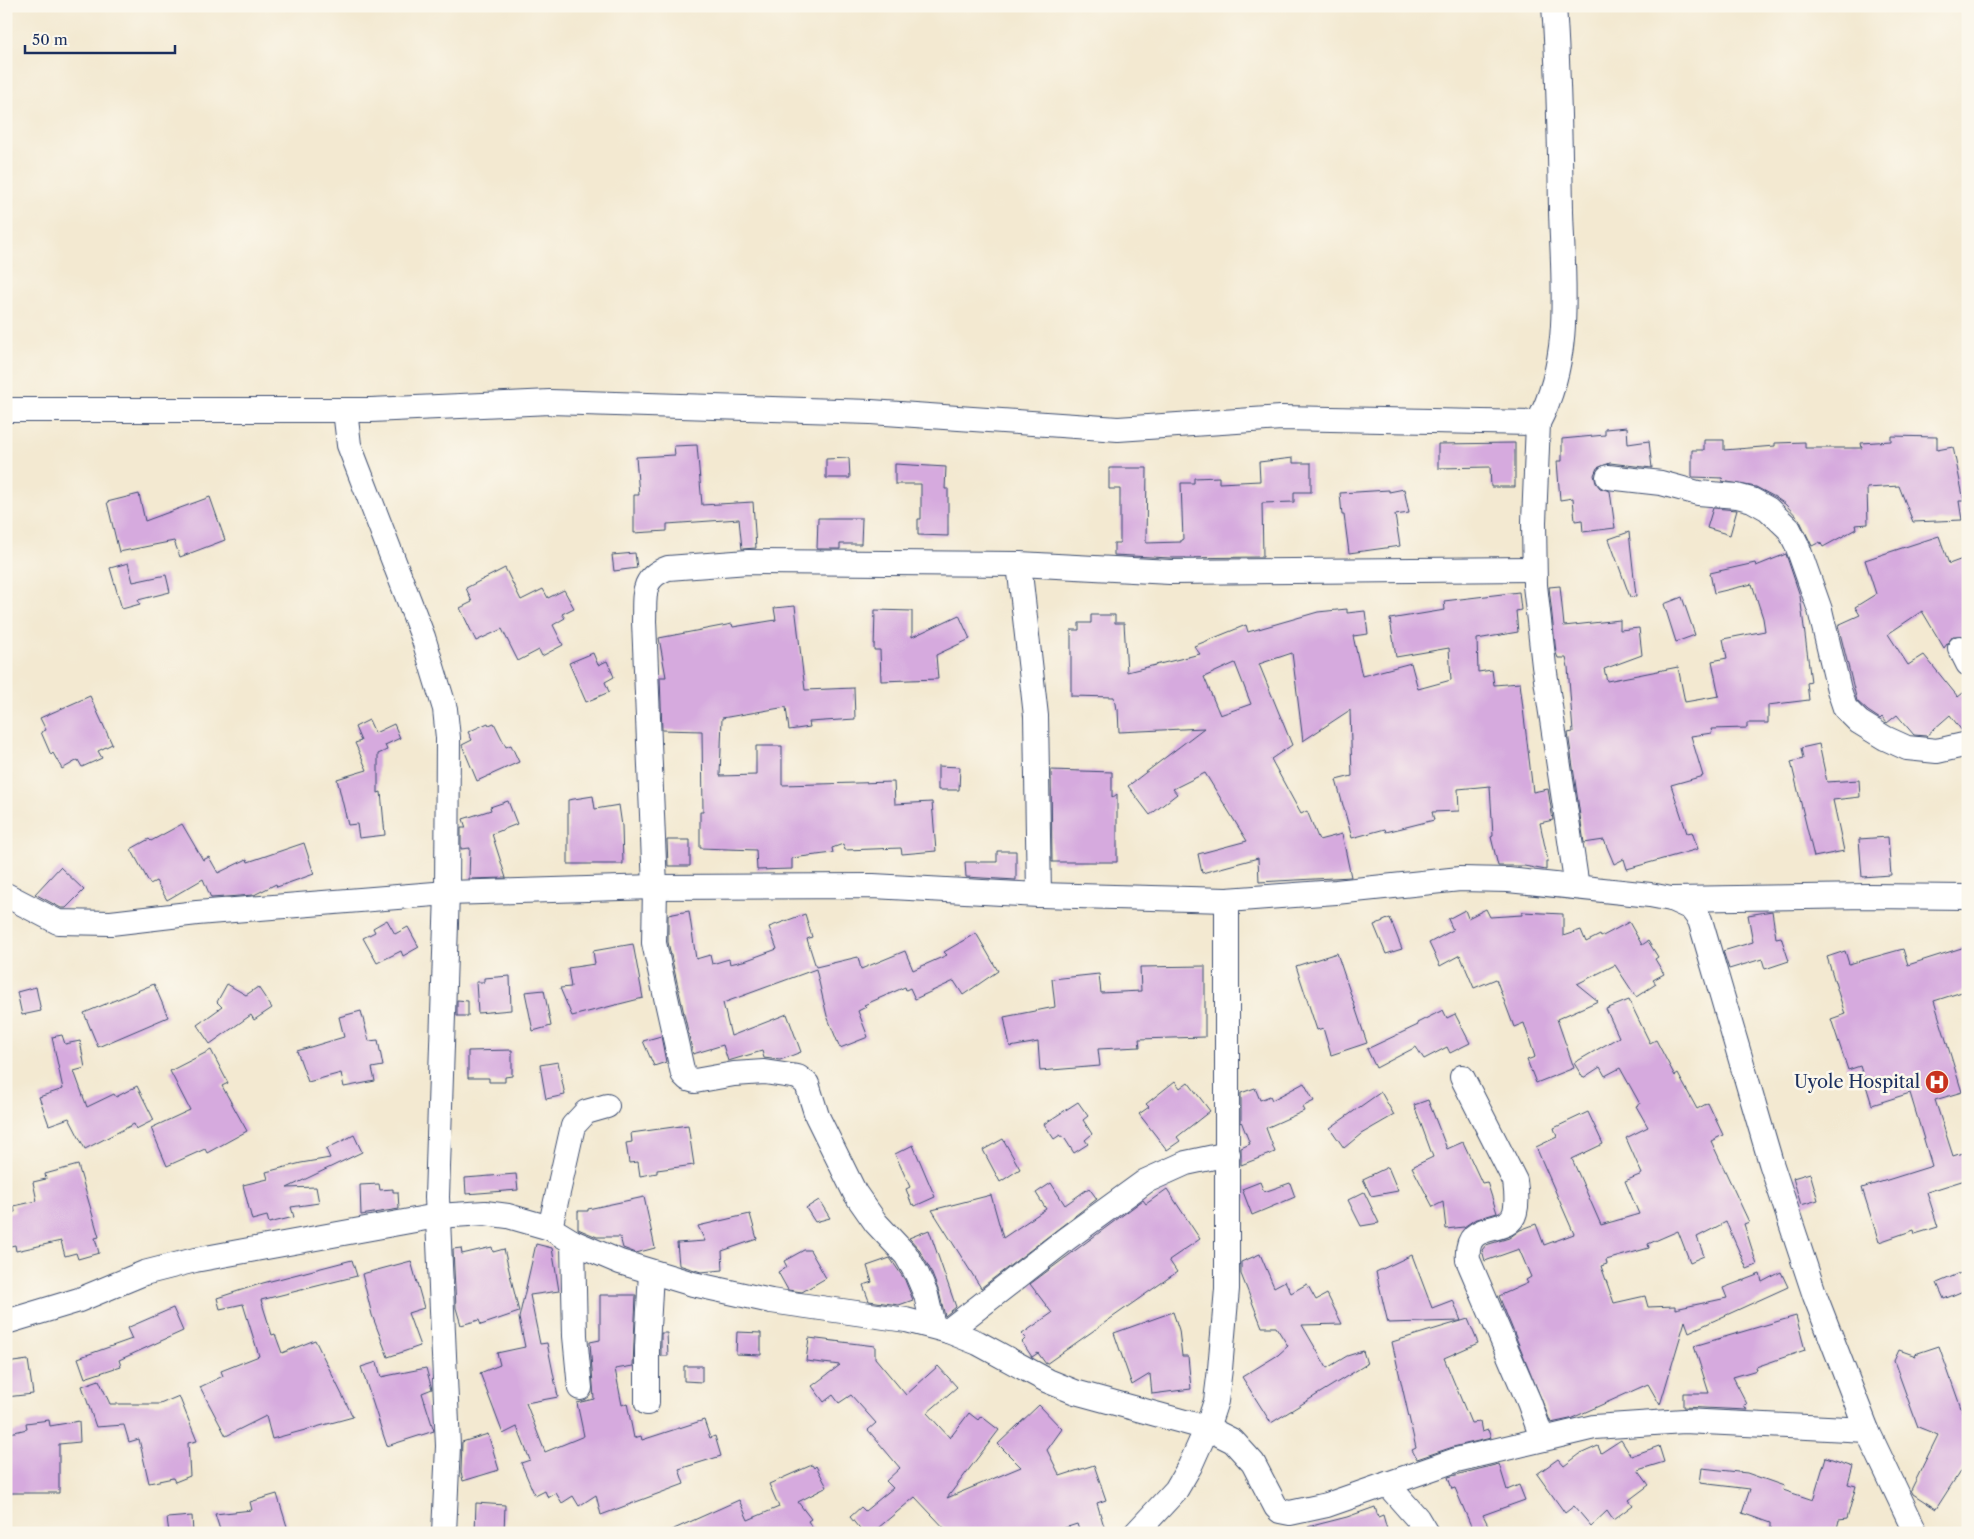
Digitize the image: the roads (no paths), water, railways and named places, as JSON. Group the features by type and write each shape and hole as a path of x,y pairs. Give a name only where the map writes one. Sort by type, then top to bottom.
{"street":[{"path":"1554,6 1561,148 1564,319 1558,368 1546,407 1538,423 1534,569 1544,666 1577,887"},
{"path":"6,410 345,410 492,403 584,402 633,406 871,412 1118,429 1281,418 1538,423"},
{"path":"345,410 349,445 420,629 445,709 448,738 447,893 437,1216 448,1437 444,1533"},
{"path":"1608,477 1661,483 1698,493 1736,496 1768,508 1790,529 1798,545 1820,610 1845,708 1866,727 1907,748 1937,750 1968,744"},
{"path":"941,1328 918,1274 906,1256 876,1223 855,1193 817,1116 807,1084 798,1077 764,1072 734,1074 695,1081 688,1079 683,1074 654,943 655,887 644,621 645,591 649,580 657,572 668,568 748,562 1019,564 1180,572 1534,569"},
{"path":"1019,564 1036,716 1039,895"},
{"path":"6,895 58,922 72,923 112,923 447,893 655,887 873,886 1039,895 1227,900 1460,879 1508,880 1671,899 1868,896 1968,897"},
{"path":"1671,899 1691,908 1700,920 1724,1006 1788,1216 1815,1296 1867,1430 1916,1533"},
{"path":"1136,1533 1176,1490 1190,1466 1207,1428 1217,1393 1228,1289 1227,900"},
{"path":"1462,1077 1515,1181 1517,1198 1515,1214 1508,1224 1488,1229 1473,1236 1466,1246 1468,1260 1529,1402 1542,1438"},
{"path":"550,1228 573,1126 586,1112 607,1106"},
{"path":"941,1328 1146,1181 1186,1163 1228,1154"},
{"path":"6,1322 80,1300 144,1273 195,1260 437,1216 485,1213 508,1216 550,1228 573,1242 620,1262 651,1272 771,1302 906,1320 941,1328 978,1342 1048,1381 1075,1392 1207,1428 1233,1441 1246,1452 1280,1511 1290,1513 1327,1505 1456,1460 1542,1438 1617,1424 1684,1421 1867,1430"},
{"path":"573,1242 575,1336 580,1388"},
{"path":"648,1404 647,1347 651,1272"},
{"path":"1387,1484 1417,1518 1426,1533"}],"place":[{"name":"Uyole Hospital","path":"1937,1082"}]}
